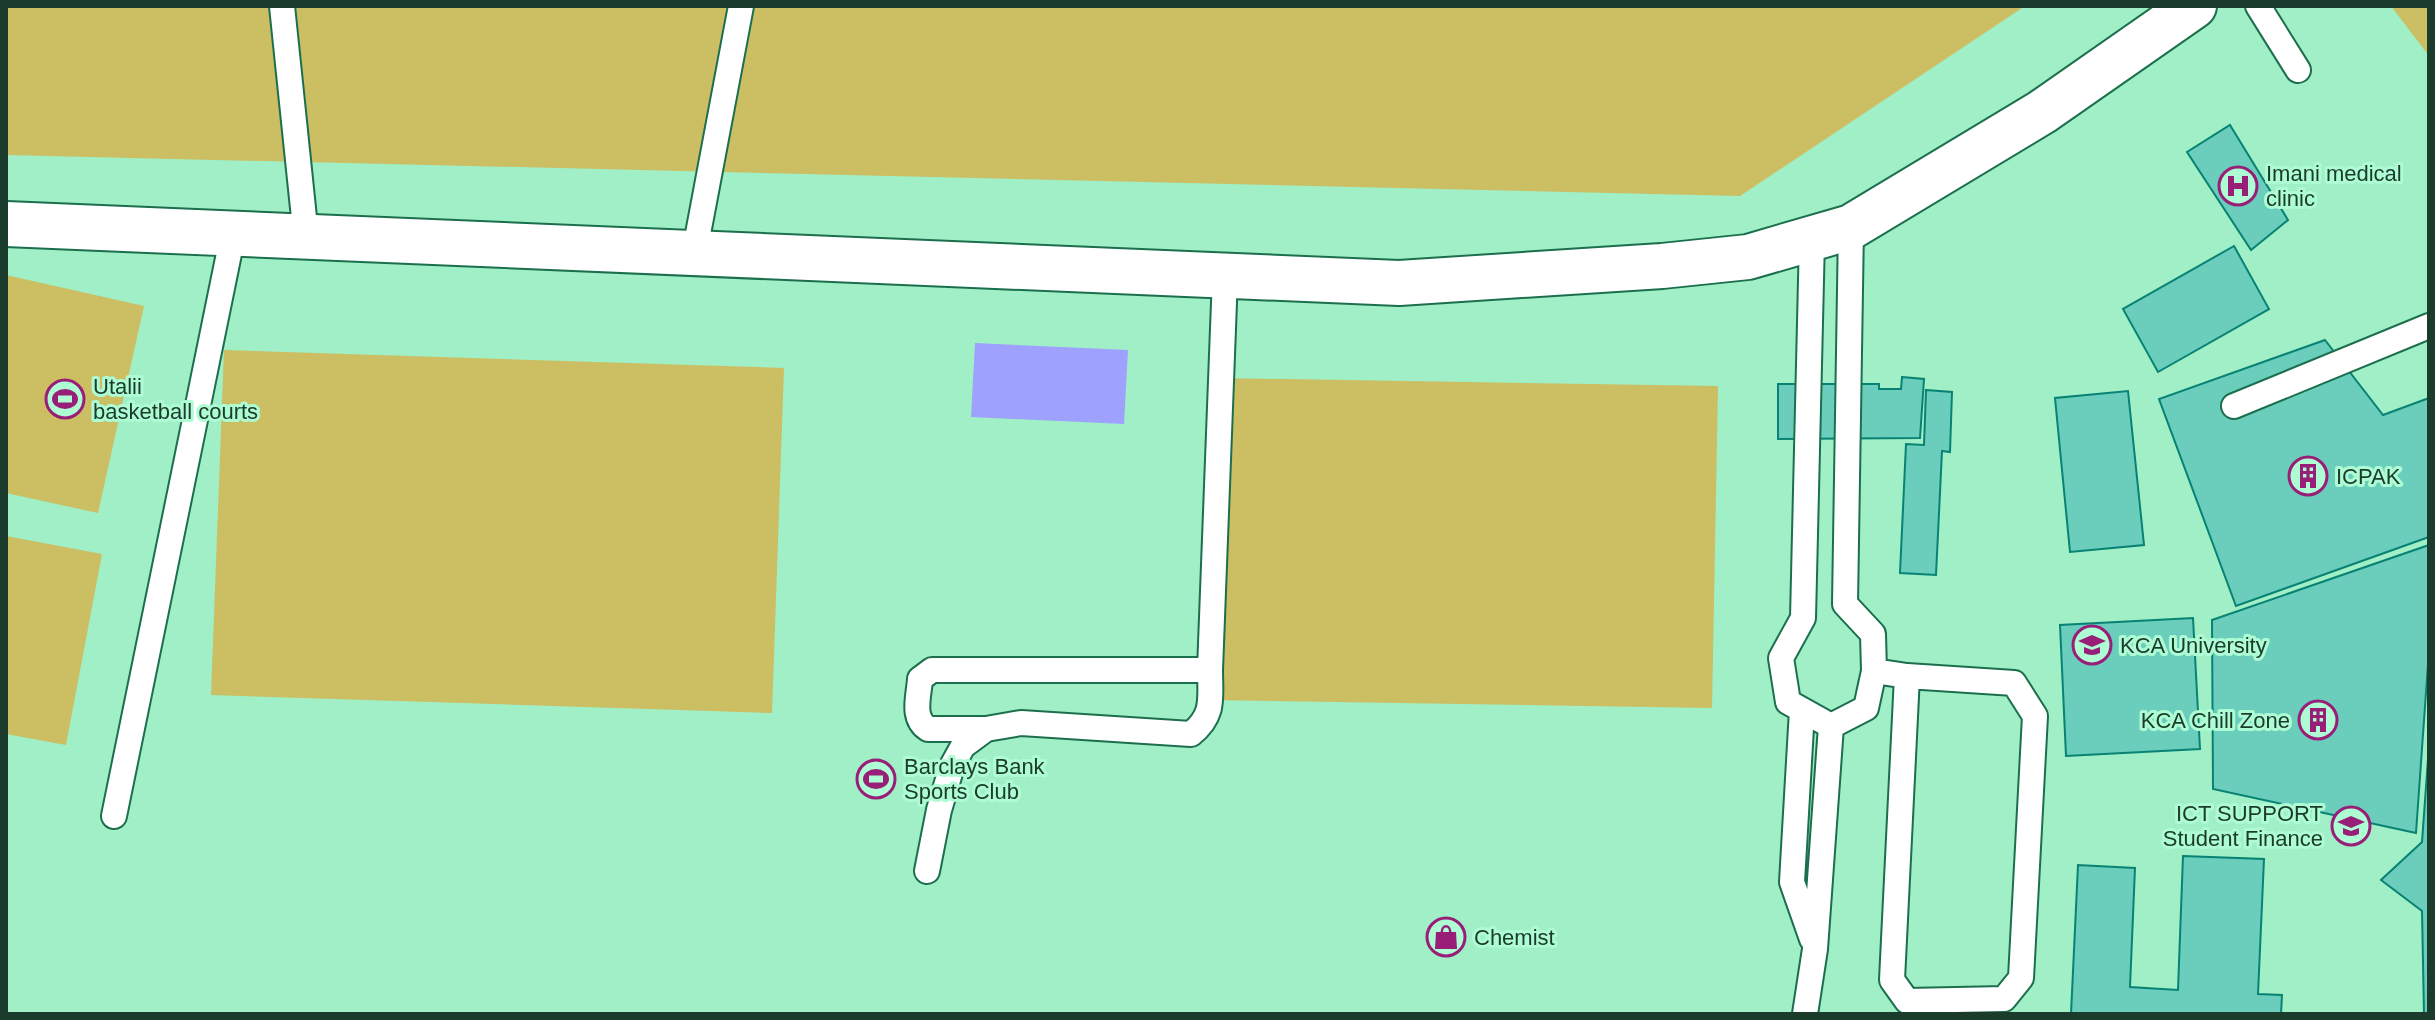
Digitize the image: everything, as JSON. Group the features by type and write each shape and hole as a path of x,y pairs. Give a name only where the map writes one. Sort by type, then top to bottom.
{"street":[{"path":"6,224 1399,283 1662,266 1748,257 1831,233 2042,112 2194,6"}],"lane":[{"path":"282,6 306,237"},
{"path":"694,255 741,6"},
{"path":"2258,6 2298,70"},
{"path":"1831,233 1845,604 1873,634 1874,671 1866,708 1831,726"},
{"path":"1831,233 1803,618 1781,658 1788,702 1831,726"},
{"path":"114,816 233,234"},
{"path":"1210,670 932,670 920,679 917,714 921,724 928,729 986,729 1021,723 1191,734 1203,724 1211,707 1225,276"},
{"path":"2234,406 2429,326"},
{"path":"1803,618 1845,604"},
{"path":"1874,671 2014,683 2035,716 2021,978 2004,999 1907,1001 1892,980 1907,676"},
{"path":"1802,710 1792,882 1815,949"},
{"path":"1805,1014 1815,949 1831,726"},
{"path":"927,871 939,810 952,766 963,746 986,729"}],"shaded area":[{"path":"6,6 2025,6 1740,196 6,155"},
{"path":"2391,6 2429,6 2429,56"},
{"name":"Utalii basketball courts","path":"6,275 144,306 98,513 6,493"},
{"path":"224,350 784,368 772,713 211,695"},
{"path":"1215,378 1718,386 1712,708 1209,700"},
{"path":"6,536 102,554 66,745 6,734"}],"water":[{"path":"975,343 1128,350 1124,424 971,417"}],"building":[{"name":"Imani medical clinic","path":"2230,125 2288,220 2251,250 2187,152"},
{"path":"2234,246 2269,309 2158,372 2123,309"},
{"name":"ICPAK","path":"2325,340 2383,415 2429,398 2429,537 2236,606 2159,399"},
{"path":"1902,377 1924,379 1920,438 1778,439 1778,384 1879,384 1879,389 1901,389"},
{"path":"1926,390 1952,392 1950,452 1942,451 1936,575 1900,573 1906,444 1924,445"},
{"path":"2128,391 2144,545 2070,552 2055,398"},
{"name":"KCA Chill Zone","path":"2429,545 2429,650 2416,833 2213,789 2212,620"},
{"path":"2193,618 2200,749 2066,756 2060,625"},
{"path":"2429,745 2429,1014 2424,1014 2422,911 2381,880 2422,842"},
{"path":"2183,856 2264,859 2258,994 2282,995 2281,1014 2071,1014 2078,865 2135,868 2130,987 2178,990"}],"place":[{"name":"Imani medical clinic","path":"2238,186"},
{"name":"Utalii basketball courts","path":"65,399"},
{"name":"ICPAK","path":"2308,476"},
{"name":"KCA University","path":"2092,645"},
{"name":"KCA Chill Zone","path":"2318,720"},
{"name":"Barclays Bank Sports Club","path":"876,779"},
{"name":"ICT SUPPORT Student Finance","path":"2351,826"},
{"name":"Chemist","path":"1446,937"}]}
